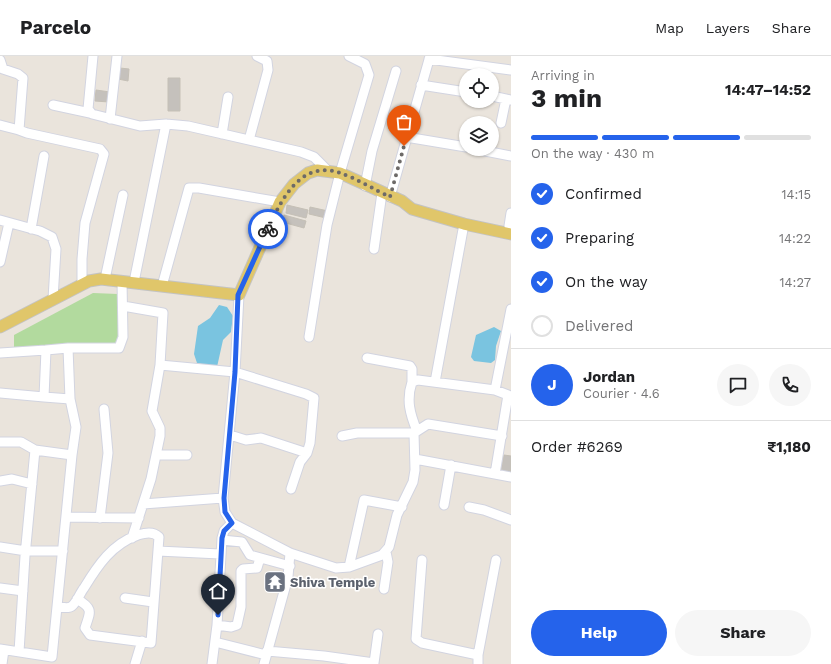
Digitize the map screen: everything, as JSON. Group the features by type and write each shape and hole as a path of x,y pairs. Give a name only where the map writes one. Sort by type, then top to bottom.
{"main road":[{"path":"0,327 89,281 105,279 238,295 280,202 294,184 308,173 327,170 340,173 365,186 402,201 411,202 510,229"},
{"path":"402,201 412,209 464,224 510,229"}],"street":[{"path":"90,113 88,109 93,56"},
{"path":"110,119 117,56"},
{"path":"249,140 268,70 267,61 259,56"},
{"path":"309,337 327,225 340,173 369,74 365,64 349,56"},
{"path":"374,249 386,195 406,137 430,57 511,70"},
{"path":"0,60 3,69 18,74 23,78 19,130"},
{"path":"365,186 380,125 396,71"},
{"path":"421,85 459,91"},
{"path":"222,134 228,97"},
{"path":"499,97 509,99 501,123"},
{"path":"53,105 145,126 166,124 188,126 249,140 308,154 319,161 327,170"},
{"path":"134,282 166,124"},
{"path":"0,125 26,133 100,149 104,154 85,223 82,259 82,284"},
{"path":"406,137 459,146"},
{"path":"499,154 511,156"},
{"path":"31,229 44,156"},
{"path":"162,286 188,188 192,187 280,202"},
{"path":"105,279 123,195"},
{"path":"510,229 511,213"},
{"path":"0,262 5,221 52,237 55,242 53,299"},
{"path":"435,382 464,224"},
{"path":"0,353 68,348 119,348 123,337 122,281"},
{"path":"238,295 235,372 224,498 225,512 232,523 290,552 336,568 349,567 382,555 386,552 389,547 396,521 413,482 415,432 409,410 412,369 410,366 367,358"},
{"path":"123,306 163,313 160,365 152,411 160,428 157,455 144,504 132,538"},
{"path":"495,390 511,309"},
{"path":"2,664 2,650 19,652 35,660 52,657 76,427 70,399 68,348"},
{"path":"44,397 46,350"},
{"path":"160,365 235,372 301,392 314,398 312,432 307,453 302,458 291,489"},
{"path":"412,382 418,380 495,390 508,395 509,411 502,436 495,474"},
{"path":"0,393 70,399"},
{"path":"100,518 108,453 104,408"},
{"path":"342,436 357,433 415,432 428,424 502,436"},
{"path":"230,435 246,440 265,438 307,453"},
{"path":"0,442 21,442 35,450 72,455"},
{"path":"19,652 35,450"},
{"path":"157,455 187,455"},
{"path":"415,459 511,477"},
{"path":"444,504 451,465"},
{"path":"0,481 12,479 32,484"},
{"path":"144,504 224,498"},
{"path":"349,567 364,500 402,507"},
{"path":"469,507 484,510 511,520"},
{"path":"66,517 139,518"},
{"path":"212,664 217,625 220,554 224,531 232,523"},
{"path":"57,607 70,608 108,553 132,538 146,533 156,534 158,537 158,551 151,642 94,636 86,632 85,628 90,611 86,604 77,599"},
{"path":"222,540 242,542 250,555 290,566"},
{"path":"0,547 26,551 63,551"},
{"path":"158,551 220,554"},
{"path":"264,664 290,566 290,552"},
{"path":"384,590 388,562 386,552"},
{"path":"217,625 231,627 237,625 241,607 241,571 242,569 257,568 260,558"},
{"path":"422,560 416,639 422,643 478,659 496,560"},
{"path":"0,588 23,591"},
{"path":"125,598 153,602"},
{"path":"215,642 266,653 324,656 374,663 378,634"},
{"path":"135,664 142,641"}],"green space":[{"path":"93,293 118,294 119,334 115,345 14,347 14,335"}],"water":[{"path":"219,305 227,307 233,316 231,332 223,340 217,367 197,363 194,354 198,326 210,318"},
{"path":"494,327 501,331 496,346 495,360 491,363 474,361 471,357 476,335"}],"building":[{"path":"120,68 129,69 128,81 118,79"},
{"path":"168,78 180,78 180,111 168,111"},
{"path":"96,90 110,92 109,102 95,101"},
{"path":"287,205 308,210 306,218 286,213"},
{"path":"310,207 328,211 326,218 309,214"},
{"path":"284,215 306,221 304,228 282,222"},
{"path":"504,455 511,456 511,474 501,471"},
{"name":"Shiva Temple","path":"269,575 284,580 281,589 266,584"}],"way so far":[{"path":"268,229 280,202 294,184 308,173 317,170 327,170 340,173 390,197 404,146"}],"place":[{"name":"Shiva Temple","path":"275,582"}],"route":[{"path":"218,615 222,538 224,531 232,523 225,512 224,498 235,372 238,295 268,229"}]}
